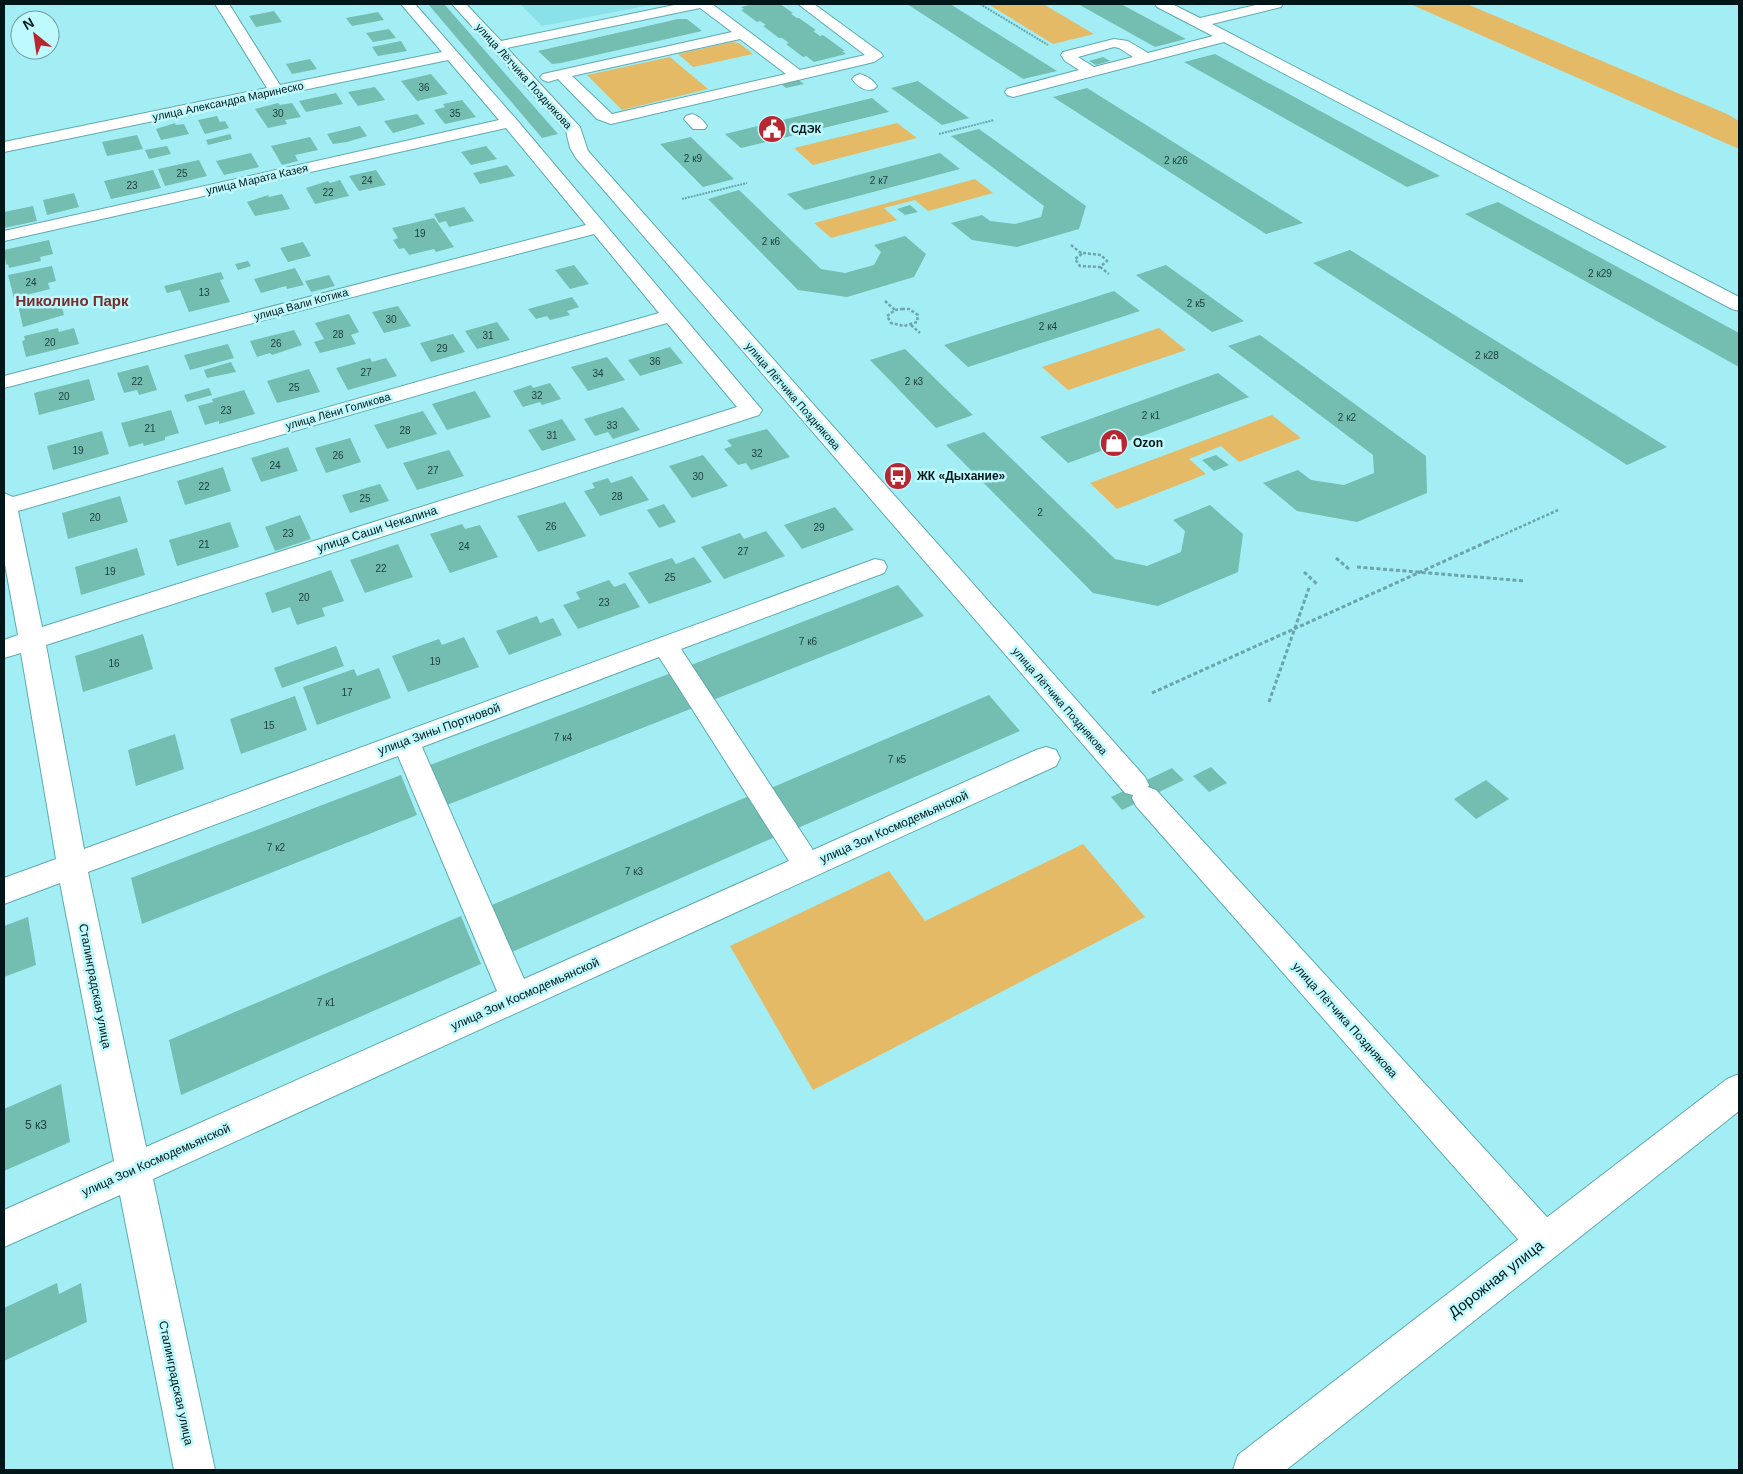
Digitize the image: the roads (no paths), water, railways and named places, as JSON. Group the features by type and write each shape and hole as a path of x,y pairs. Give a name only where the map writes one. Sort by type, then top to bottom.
{"street":[{"path":"222,4 276,91"},
{"path":"408,4 672,315"},
{"name":"улица Лётчика Позднякова","path":"459,4 574,130 578,148 582,154 1140,792 1544,1241"},
{"path":"497,46 698,4"},
{"path":"704,4 798,76"},
{"path":"561,74 603,116 611,118 869,60 876,56 805,4"},
{"path":"1162,4 1739,305"},
{"path":"1199,23 1276,4"},
{"path":"529,82 743,34"},
{"path":"1013,92 1227,37"},
{"path":"1092,72 1068,55 1114,43 1123,44 1146,58"},
{"name":"улица Александра Маринеско","path":"4,147 452,55"},
{"name":"улица Марата Казея","path":"4,236 510,122"},
{"name":"улица Вали Котика","path":"4,382 598,227"},
{"name":"улица Саши Чекалина","path":"4,649 751,410 672,315"},
{"name":"улица Лёни Голикова","path":"4,504 672,315"},
{"name":"Сталинградская улица","path":"4,504 32,639 72,866 132,1171 194,1470"},
{"name":"улица Зины Портновой","path":"4,891 875,567"},
{"path":"665,645 808,866"},
{"path":"406,741 516,998"},
{"name":"улица Зои Космодемьянской","path":"4,1229 1046,758"},
{"name":"Дорожная улица","path":"1253,1470 1739,1090"}],"place":[{"name":"СДЭК","path":"772,129"},
{"name":"Ozon","path":"1114,443"},
{"name":"ЖК «Дыхание»","path":"898,476"}],"district":[{"name":"Николино Парк","path":"72,301"}]}
